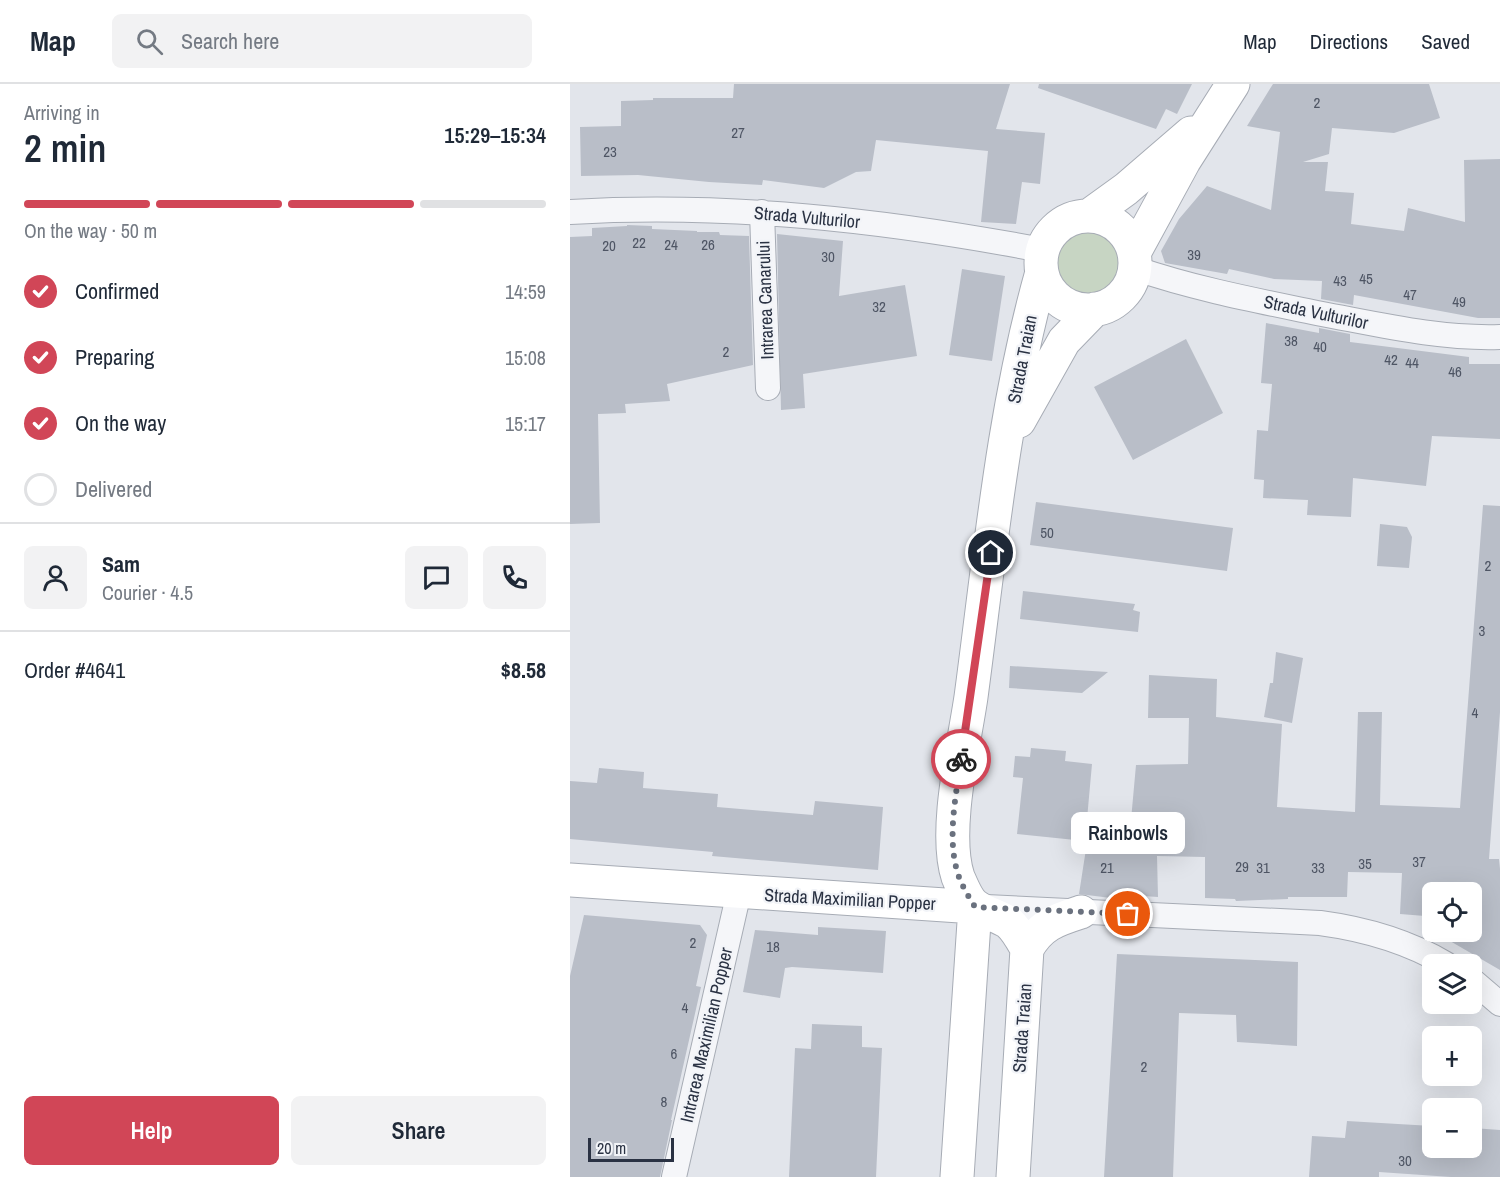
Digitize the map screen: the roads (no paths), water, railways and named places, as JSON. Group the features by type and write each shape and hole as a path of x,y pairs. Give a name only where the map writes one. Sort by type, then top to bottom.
{"street":[{"path":"1134,260 1128,238 1118,227 1105,219 1090,215 1074,217 1060,224 1049,236 1042,261 1047,285 1055,297 1067,305 1081,309 1095,309 1110,304 1122,295 1130,283 1134,260 1212,114 1233,84"},
{"path":"1090,215 1126,189 1212,114"},
{"name":"Strada Vulturilor","path":"570,212 627,209 762,212 818,216 882,224 1042,261"},
{"name":"Intrarea Canarului","path":"762,212 768,388"},
{"name":"Strada Vulturilor","path":"1134,260 1165,278 1232,295 1388,327 1472,338 1500,337"},
{"name":"Strada Traian","path":"975,907 958,876 953,848 953,832 1006,447 1022,350 1042,261"},
{"name":"Strada Traian","path":"1006,447 1042,376 1064,341 1095,309"},
{"path":"913,903 931,892 938,884 950,862 953,848"},
{"name":"Strada Maximilian Popper","path":"570,880 975,907 1332,925 1355,928 1388,937 1425,954"},
{"name":"Intrarea Maximilian Popper","path":"674,1177 739,892"},
{"path":"957,1177 975,907 1011,924 1027,949 1034,936 1045,926 1081,912"},
{"name":"Strada Traian","path":"1013,1177 1027,949"},
{"path":"1482,989 1500,1004"}],"place":[{"name":"Rainbowls","path":"1128,914"}]}
